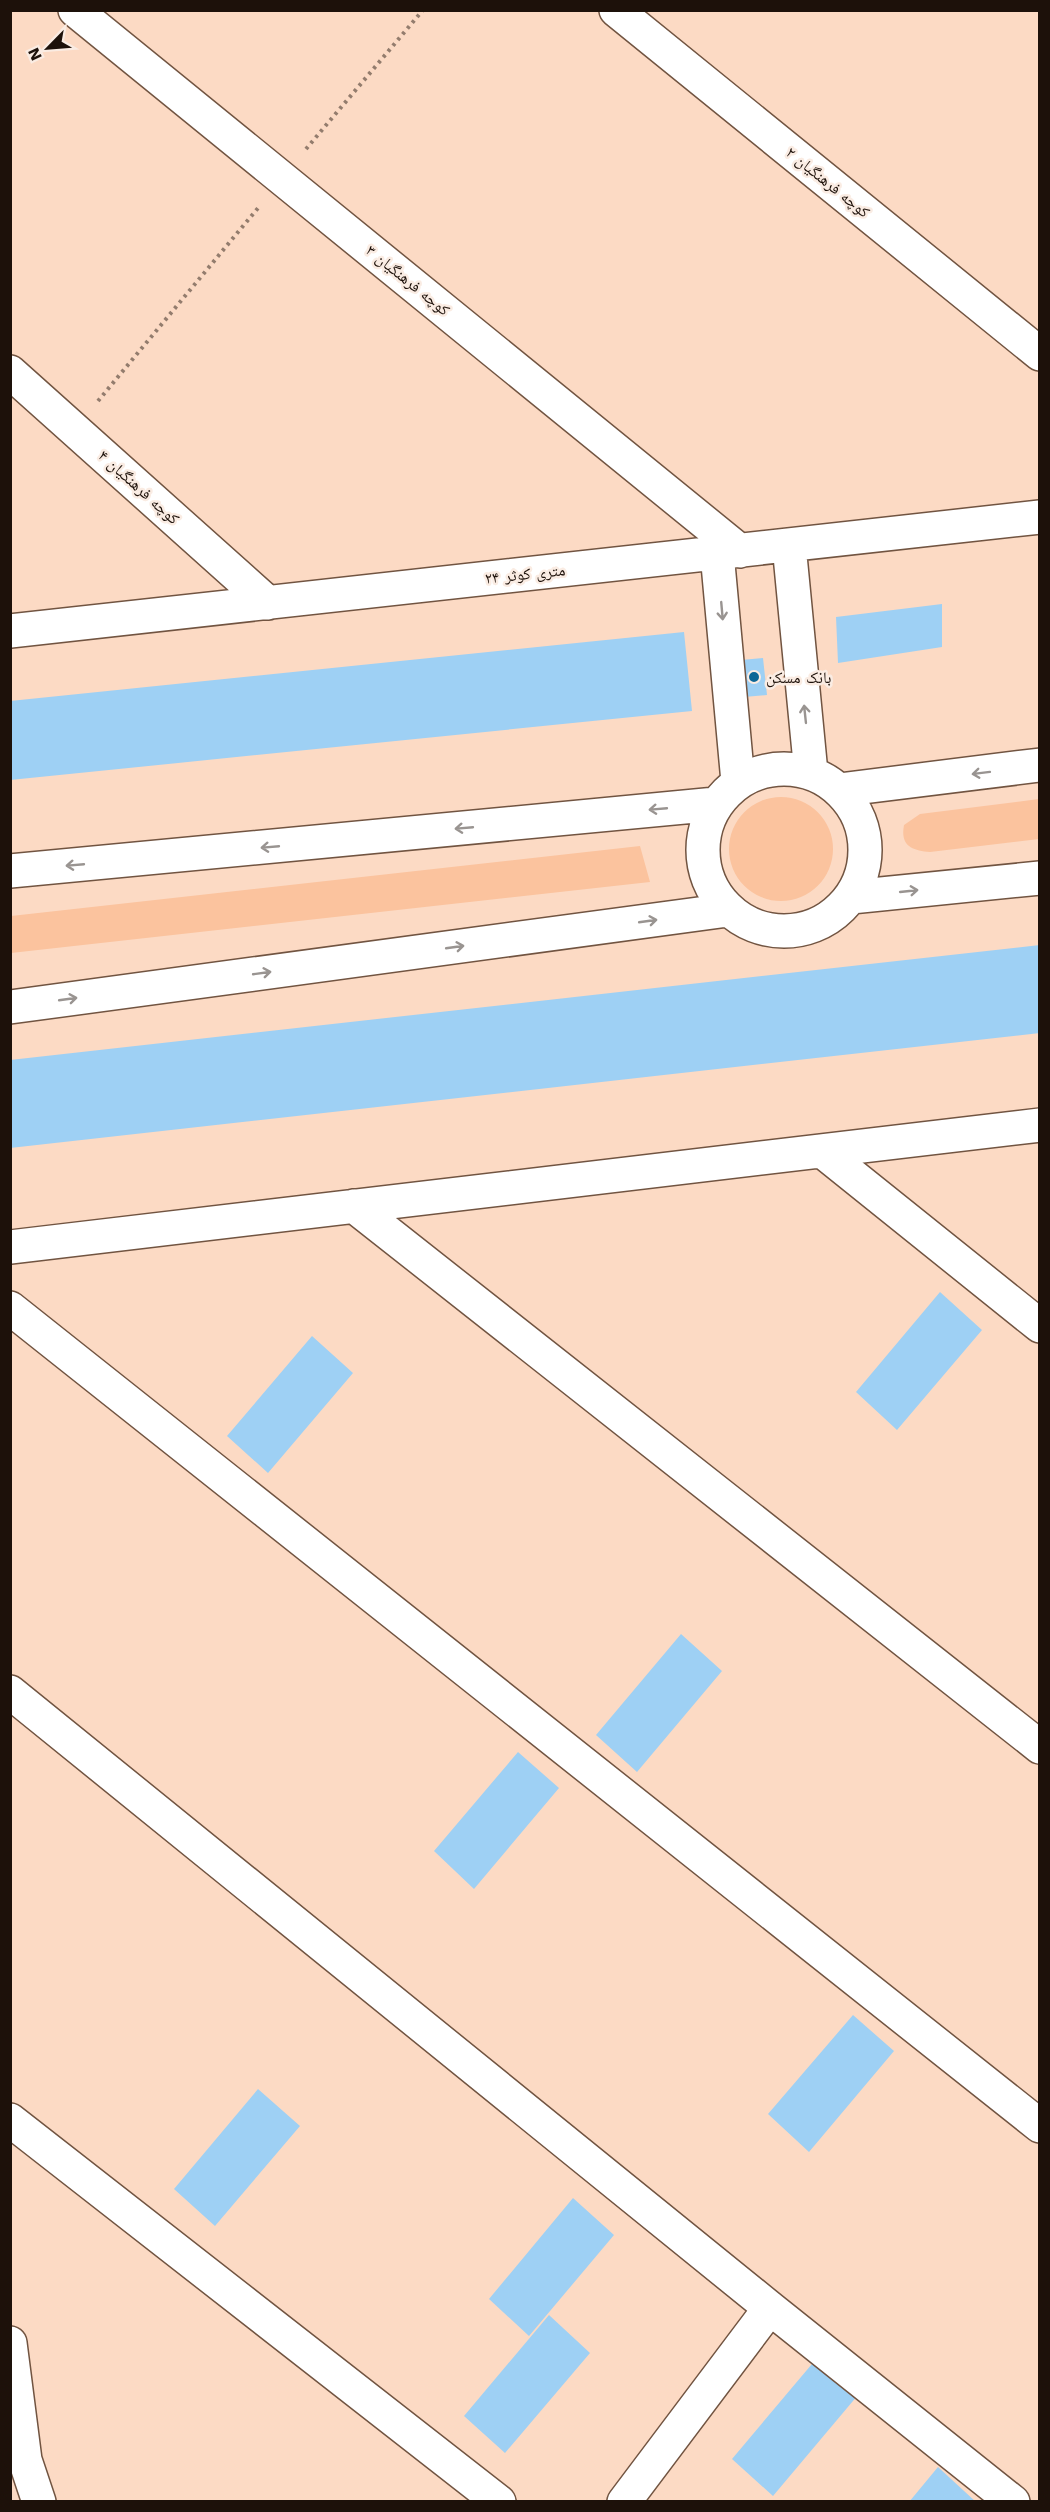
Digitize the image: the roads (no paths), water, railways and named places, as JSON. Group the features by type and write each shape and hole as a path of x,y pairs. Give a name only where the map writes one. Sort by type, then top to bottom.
{"street":[{"name":"کوچه فرهنگیان ۳","path":"75,10 282,178 729,552"},
{"name":"کوچه فرهنگیان ۲","path":"616,10 1040,354"},
{"name":"کوچه فرهنگیان ۴","path":"10,372 268,603"},
{"name":"۲۴ متری کوثر","path":"10,631 1040,517"},
{"path":"789,545 811,772"},
{"path":"10,872 727,793 775,769 811,772 839,790 854,808 862,830 866,853 861,876 851,897 835,914 815,927 793,932 769,931 747,924 728,910 713,892 704,871 702,847 706,824 727,793 729,552"},
{"path":"839,790 1040,765"},
{"path":"851,897 1040,878"},
{"path":"10,1007 728,910"},
{"path":"10,1247 1040,1125"},
{"path":"822,1151 1040,1326"},
{"path":"354,1206 1040,1747"},
{"path":"10,1308 1040,2126"},
{"path":"10,1692 1013,2502"},
{"path":"10,2120 499,2502"},
{"path":"624,2502 770,2308"},
{"path":"10,2343 25,2460 39,2502"}],"place":[{"name":"بانک مسکن","path":"754,677"}]}
